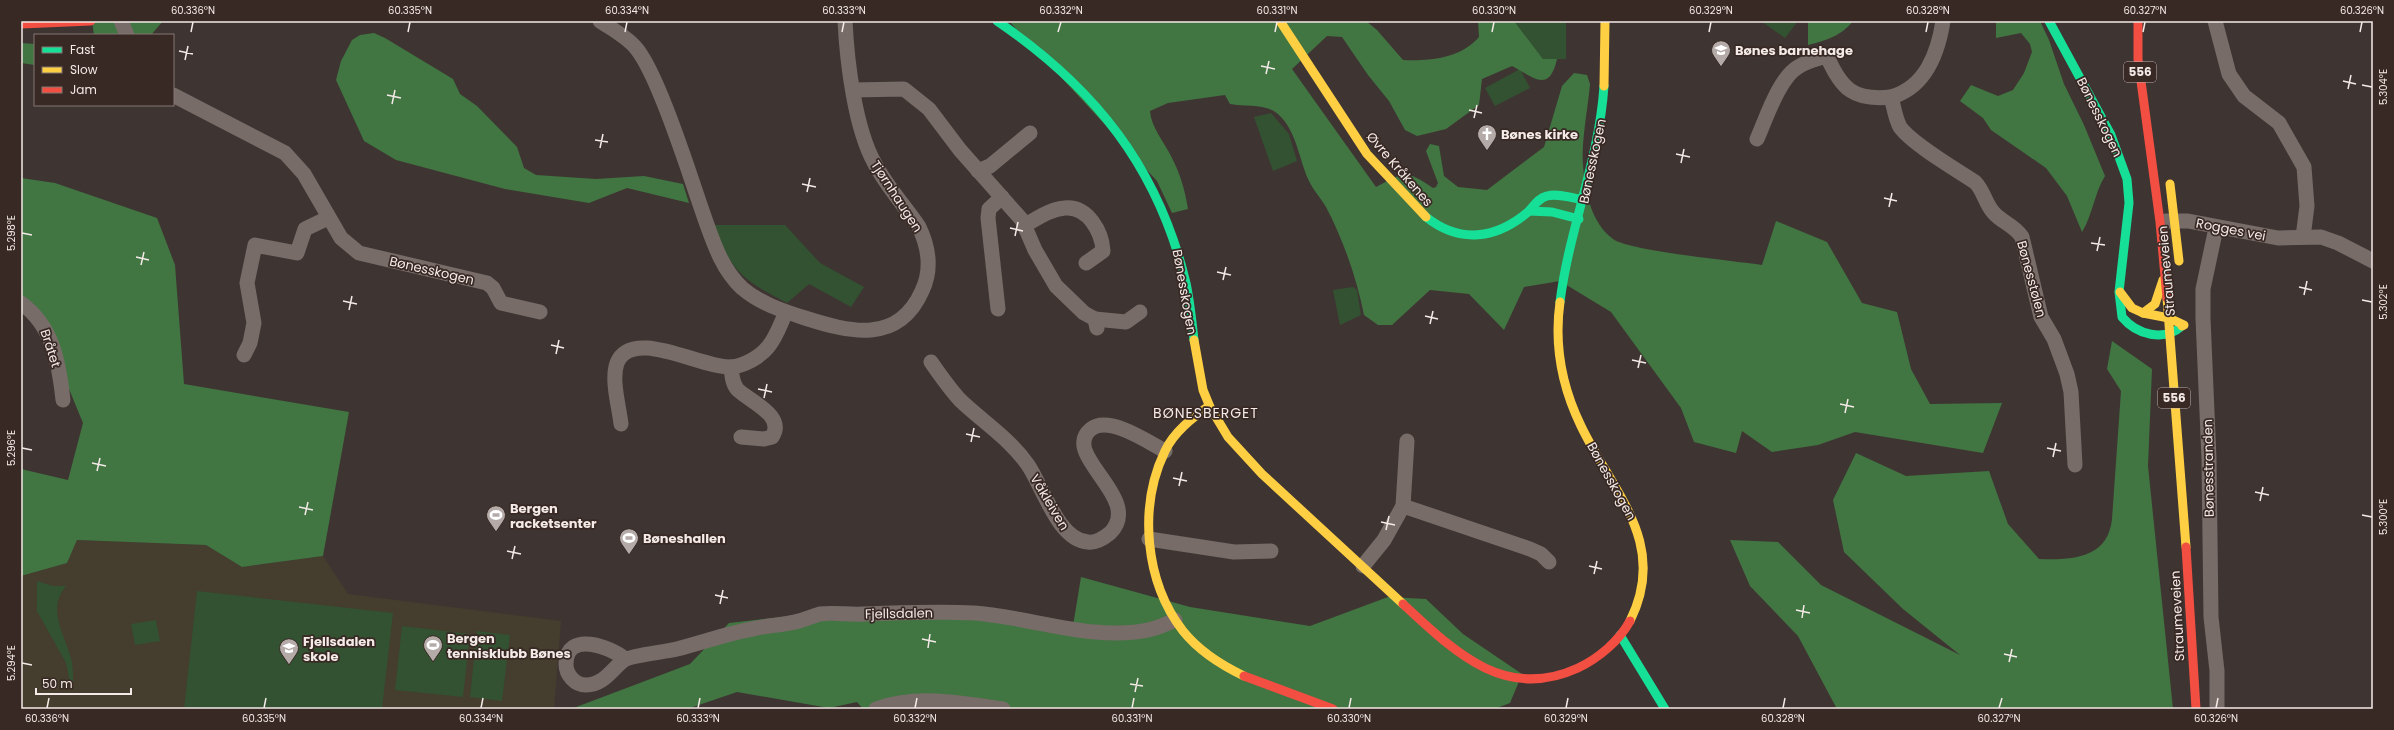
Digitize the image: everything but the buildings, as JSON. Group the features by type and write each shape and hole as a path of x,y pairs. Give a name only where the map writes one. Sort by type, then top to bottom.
{"main road":[{"path":"21,24 91,21"},
{"name":"Bønesskogen","path":"997,21 1047,57 1074,82 1118,133 1149,180 1162,207 1177,245 1186,285 1198,369 1209,406 1227,436 1252,464 1448,646 1478,665 1495,673 1526,680 1559,676 1593,660 1620,635 1630,619 1643,587 1643,550 1632,515 1600,460 1571,403 1559,354 1560,300 1601,121 1604,84 1605,21"},
{"name":"Øvre Kråkenes","path":"1280,21 1367,154 1427,218 1449,231 1476,236 1504,229 1529,211 1539,200 1546,196 1555,195 1583,200"},
{"name":"Bønesskogen","path":"2049,21 2118,148 2124,168 2130,208 2120,292 2120,313 2130,325 2153,334 2171,335"},
{"name":"Straumeveien","path":"2138,21 2138,58 2160,222 2171,335 2177,441 2185,522 2196,709"},
{"path":"2141,21 2147,42"},
{"name":"Straumeveien","path":"2168,177 2175,220 2180,271"},
{"path":"1529,211 1552,212 1579,219"},
{"name":"556","path":"2143,313 2152,309 2157,304 2165,273"},
{"path":"2120,292 2132,308 2143,313 2169,318 2184,325 2171,335"},
{"name":"Straumeveien","path":"2183,312 2184,338"},
{"path":"1209,406 1180,429 1166,451 1157,470 1148,507 1149,539 1159,586 1175,620 1199,648 1226,667 1246,677 1333,709"},
{"name":"Straumeveien","path":"2185,522 2189,460"},
{"path":"1620,635 1665,709"}],"street":[{"path":"121,21 128,34"},
{"name":"Tjørnhaugen","path":"600,21 637,49 652,75 669,114 716,249 723,264 742,287 786,312 835,328 865,332 890,326 902,318 919,299 924,286 928,263 924,238 910,214 884,179 868,150 859,123 845,21"},
{"path":"1757,139 1790,73 1808,62 1827,56 1840,82 1847,89 1866,98 1891,97 1910,89 1922,76 1934,55 1943,21"},
{"path":"2215,21 2229,74 2244,96 2279,122 2304,167 2307,206 2303,237"},
{"path":"854,90 904,89 929,109 978,171 1022,220 1035,250 1056,286 1096,324 1126,322 1140,312"},
{"name":"Bønesskogen","path":"174,95 285,153 304,174 328,218 341,238 359,253 487,283 493,288 501,303 540,312"},
{"name":"Bønesstølen","path":"1891,97 1901,128 1916,142 1975,182 1980,187 1994,214 2017,229 2022,237 2041,318 2054,339 2068,374 2071,392 2075,465"},
{"path":"978,171 990,166 1030,133"},
{"path":"998,309 988,218 989,209 1002,197"},
{"path":"1025,225 1057,210 1067,208 1081,211 1090,219 1103,243 1104,251 1086,263"},
{"path":"244,355 250,343 254,323 247,283 255,245 297,253 305,229 328,218"},
{"name":"Rogges vei","path":"2160,222 2175,220 2201,223 2216,228 2238,229 2278,238 2321,237 2338,243 2373,261"},
{"name":"Bønesstranden","path":"2216,228 2204,289 2203,318 2209,459 2211,617 2217,670 2217,709"},
{"name":"Bråtet","path":"22,306 43,324 49,335 60,376 63,400"},
{"path":"621,424 616,372 618,363 624,354 634,348 647,347 716,366 731,367 748,362 769,346 786,312"},
{"name":"Våkleiven","path":"931,362 947,386 1001,434 1022,458 1063,528 1076,539 1089,542 1099,540 1112,531 1118,518 1116,501 1089,460 1084,446 1086,437 1092,429 1102,424 1115,425 1166,451"},
{"path":"731,367 732,379 738,390 762,407 771,416 776,426 776,432 772,438 764,439 741,437"},
{"path":"1363,566 1384,540 1403,506 1408,441"},
{"path":"1403,506 1530,549 1541,554 1549,562"},
{"path":"1149,539 1234,552 1271,550"},
{"name":"Fjellsdalen","path":"625,659 676,649 710,638 757,628 798,622 820,614 898,612 972,613 1009,616 1073,629 1116,633 1153,629 1175,620"},
{"path":"876,709 902,702 920,701 999,709"}],"shaded area":[{"name":"Fjellsdalen skole","path":"77,540 206,545 242,567 323,556 348,594 561,621 554,709 21,709 21,576 67,563"}],"green space":[{"path":"92,21 163,21 152,34 94,34"},
{"path":"1009,21 1366,21 1377,30 1403,60 1423,60 1444,57 1463,50 1479,37 1478,21 1514,21 1543,59 1557,59 1554,70 1549,77 1545,80 1539,80 1512,66 1482,79 1479,105 1446,129 1417,136 1405,130 1389,101 1368,75 1342,37 1327,36 1292,69 1376,187 1393,178 1410,175 1433,188 1436,187 1438,183 1426,151 1430,144 1439,146 1444,176 1458,187 1487,190 1544,147 1562,86 1574,73 1587,75 1590,84 1583,146 1585,185 1590,206 1605,232 1613,239 1639,248 1762,265 1776,221 1827,242 1862,303 1897,312 1911,369 1930,404 2002,403 1983,453 1855,432 1818,445 1772,452 1742,431 1736,453 1694,442 1681,408 1611,312 1560,281 1524,287 1504,330 1469,294 1430,290 1392,325 1378,325 1364,315 1344,246 1326,207 1309,181 1294,138 1285,122 1279,115 1274,111 1262,107 1230,104 1225,95 1168,103 1150,111 1155,129 1177,169 1185,195 1188,209 1172,213 1157,181"},
{"path":"1514,21 1566,21 1566,59 1543,59"},
{"path":"1761,21 1798,21 1785,38"},
{"path":"1808,21 1853,21 1844,30 1833,37 1808,45"},
{"path":"1996,21 2040,21 2049,40 2064,84 2084,125 2105,176 2082,232 2067,196 2046,168 1991,130 1983,118 1960,101 1971,85 1998,96 2013,90 2024,73 2032,52 2030,44 2021,33 1996,38"},
{"path":"374,33 385,38 453,79 460,94 477,106 517,147 524,168 536,175 596,179 644,176 683,184 689,203 627,188 589,203 505,189 396,160 364,141 336,80 341,61 352,40 360,35"},
{"path":"21,43 34,44 34,65 21,63"},
{"path":"1520,69 1530,88 1495,106 1485,88"},
{"path":"1271,113 1289,134 1297,161 1273,171 1254,117"},
{"path":"21,178 55,183 157,218 175,265 184,384 349,412 323,556 242,567 206,545 77,540 67,563 21,576 21,469 68,480 83,423 34,304 21,297"},
{"path":"714,225 785,225 820,263 864,287 851,307 809,284 787,303 750,281 733,265 726,254"},
{"path":"1353,287 1357,290 1361,315 1340,325 1333,290"},
{"path":"2112,341 2152,369 2148,466 2173,709 1837,709 1798,636 1750,586 1730,540 1778,542 1821,585 1960,655 1903,609 1844,552 1833,500 1856,453 1906,476 1989,471 2008,524 2039,559 2063,559 2075,557 2096,549 2103,542 2109,532 2112,519 2121,391 2107,369"},
{"path":"1081,577 1190,607 1310,626 1388,597 1426,599 1463,634 1522,674 1510,703 1494,709 863,709 857,702 829,708 737,692 687,709 571,709 690,664 729,623 882,606 1073,626"},
{"path":"37,581 53,586 66,586 60,595 57,604 57,614 72,663 73,682 70,682 66,663 37,611"},
{"path":"197,591 393,613 382,709 184,709"},
{"path":"156,620 160,641 135,645 131,624"},
{"name":"Bergen tennisklubb Bønes","path":"402,626 470,634 463,697 395,690"},
{"path":"477,631 510,635 502,701 470,697"}],"traffic: fast":[{"path":"997,21 1032,47 1064,74 1092,103 1118,134 1140,167 1158,203 1174,241 1186,283 1194,340"},
{"path":"2049,21 2111,135 2127,179 2129,203 2119,292 2122,317 2135,328 2151,334 2167,334 2182,326"},
{"path":"1560,302 1570,248 1596,141 1604,86"},
{"path":"1426,217 1439,226 1452,231 1478,235 1491,233 1516,221 1544,197 1560,195 1583,200"},
{"path":"1529,211 1552,212 1579,219"},
{"path":"1620,635 1665,709"}],"traffic: slow":[{"path":"1280,21 1367,154 1426,217"},
{"path":"1604,86 1605,21"},
{"path":"2170,184 2179,261"},
{"path":"2143,313 2155,304 2163,280"},
{"path":"2120,292 2132,308 2143,313 2169,318 2184,325 2182,326"},
{"path":"2167,298 2186,547"},
{"path":"1560,302 1558,334 1564,381 1574,411 1581,426 1621,497 1632,519 1640,543 1643,567 1640,593 1630,621"},
{"path":"1194,340 1203,390 1210,407 1228,437 1262,474 1403,604"},
{"path":"1209,406 1178,432 1165,451 1156,473 1151,496 1149,520 1150,544 1153,567 1160,590 1170,611 1183,631 1196,645 1211,657 1244,676"}],"traffic: jam":[{"path":"21,24 91,21"},
{"path":"2138,21 2138,59 2160,222 2167,298"},
{"path":"2186,547 2196,709"},
{"path":"1403,604 1441,639 1461,654 1482,666 1504,675 1527,679 1551,677 1586,664 1608,648 1630,621"},
{"path":"1244,676 1333,709"}],"place":[{"name":"Bønes barnehage","path":"1721,67"},
{"name":"Bønes kirke","path":"1487,151"},
{"name":"Bergen racketsenter","path":"496,532"},
{"name":"Bøneshallen","path":"629,555"},
{"name":"Bergen tennisklubb Bønes","path":"433,662"},
{"name":"Fjellsdalen skole","path":"289,665"}],"district":[{"name":"BØNESBERGET","path":"1206,413"}]}
